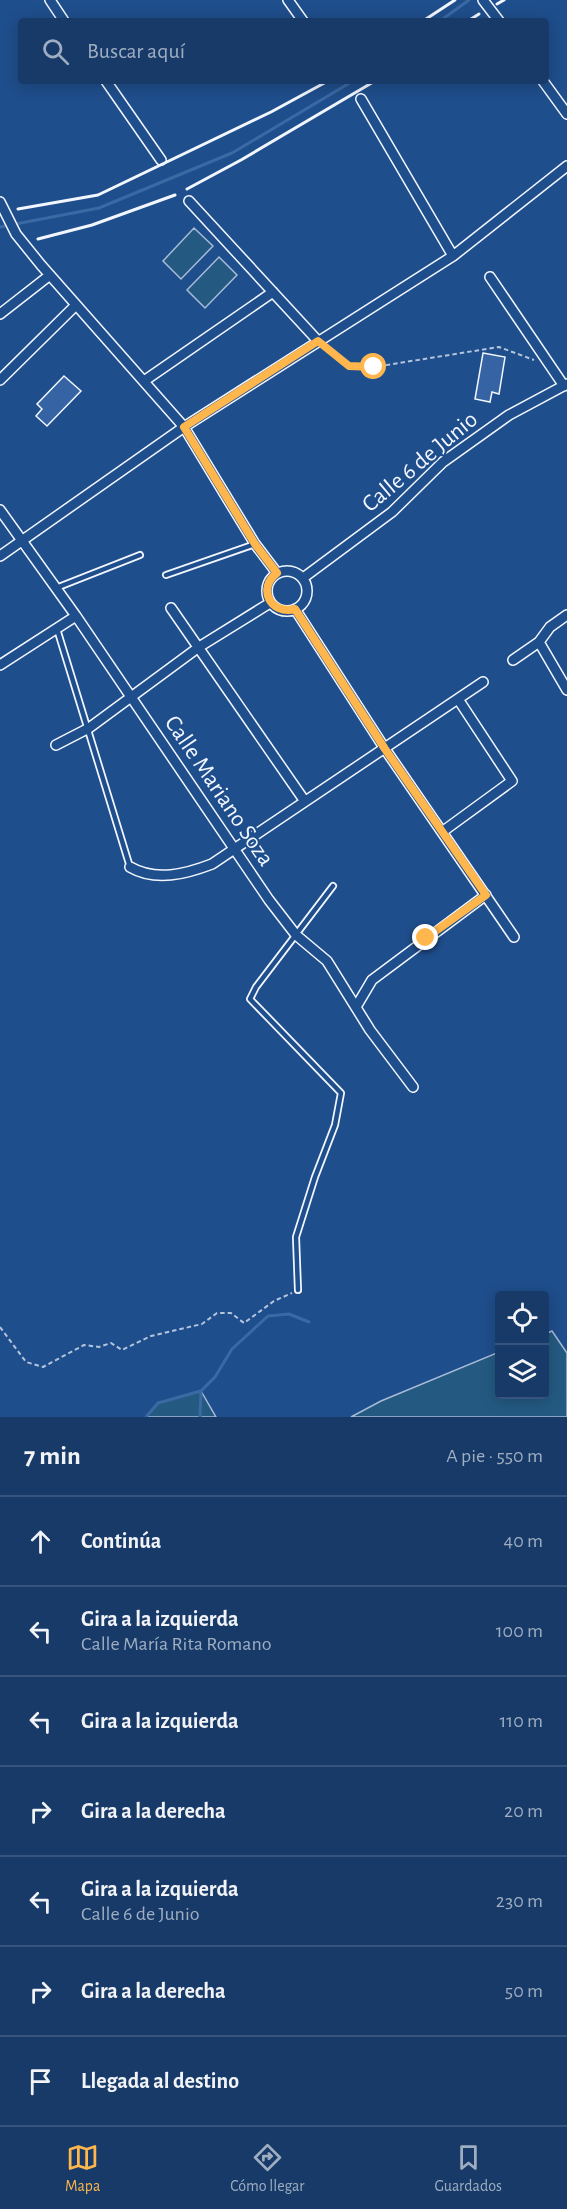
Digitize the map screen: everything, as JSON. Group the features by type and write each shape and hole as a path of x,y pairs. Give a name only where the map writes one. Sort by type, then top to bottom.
{"street":[{"path":"50,0 62,18"},
{"path":"483,0 497,18"},
{"path":"293,2 301,18"},
{"path":"108,84 161,160"},
{"path":"545,84 567,114"},
{"path":"361,99 453,256"},
{"path":"0,556 184,427 453,256 567,166"},
{"path":"189,201 318,341"},
{"path":"0,202 16,234 184,427 255,544 277,573"},
{"path":"0,314 50,275"},
{"path":"490,277 565,385"},
{"path":"144,381 273,292"},
{"path":"0,380 76,304"},
{"name":"Calle 6 de Junio","path":"303,579 392,512 443,462 509,415 565,385"},
{"name":"Calle Mariano Soza","path":"0,510 76,616 269,900 296,935 327,961 356,1007 413,1087"},
{"path":"294,572 303,579 306,596 295,609 282,610 270,603 267,596 268,583 277,573 294,572"},
{"path":"56,745 87,729 199,647 270,603"},
{"path":"171,608 304,800"},
{"path":"295,609 385,749 514,937"},
{"path":"513,660 539,642 550,627 567,615"},
{"path":"0,665 76,616"},
{"path":"539,642 567,690"},
{"path":"130,867 142,874 167,876 193,872 212,864 304,800 385,749 483,682"},
{"path":"442,832 512,781 458,699"},
{"path":"356,1007 372,980 486,895"}],"lane":[{"path":"166,575 255,544"},
{"path":"56,588 140,555"},
{"path":"57,629 130,867"},
{"path":"298,1290 296,1237 335,1125 341,1093 250,999 256,987 333,886"}],"path":[{"path":"318,341 349,366 374,367 499,347 551,367"},
{"path":"0,1327 26,1362 43,1367 84,1346 99,1347 111,1342 122,1350 151,1336 202,1324 217,1313 231,1313 244,1323 274,1300 298,1290"}],"shaded area":[{"path":"194,228 213,246 181,279 163,261"},
{"path":"219,257 237,275 205,308 187,290"},
{"path":"552,1331 567,1353 567,1417 351,1417 381,1401 495,1354 495,1399 549,1399 549,1332"},
{"path":"201,1391 216,1417 146,1417 158,1403"}],"building":[{"path":"483,353 505,357 499,394 492,392 490,402 475,399"},
{"path":"64,376 81,391 47,426 36,416 42,409 37,404"}],"waterway":[{"path":"444,18 469,0"},
{"path":"0,227 99,208 232,153 348,84"},
{"path":"146,1417 158,1403 201,1391 215,1377 232,1349 268,1316 289,1314 309,1322"},
{"path":"200,1417 201,1392"}],"wall":[{"path":"428,18 455,0"},
{"path":"497,4 504,0"},
{"path":"473,18 479,14"},
{"path":"18,209 98,195 271,112 322,84"},
{"path":"187,189 370,84"},
{"path":"38,239 92,225 175,195"}],"route":[{"path":"374,367 349,366 318,341 184,427 255,544 277,573 268,583 267,596 270,603 282,610 295,609 385,749 486,895 426,938"}]}
